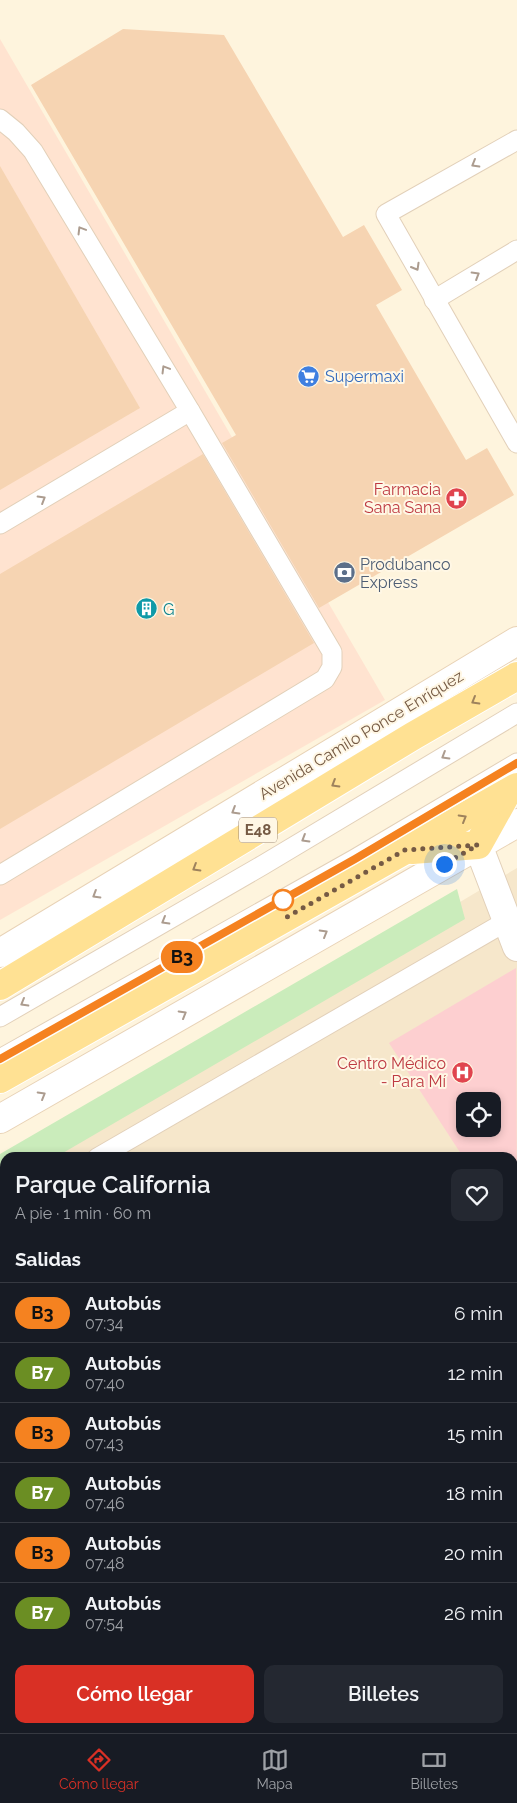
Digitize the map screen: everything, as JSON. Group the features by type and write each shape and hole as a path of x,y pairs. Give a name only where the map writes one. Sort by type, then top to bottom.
{"main road":[{"name":"Avenida Camilo Ponce Enríquez","path":"0,953 517,641"},
{"name":"Avenida Camilo Ponce Enríquez","path":"0,986 414,736 517,676"},
{"path":"478,845 512,790"},
{"path":"0,1079 512,790"},
{"path":"0,1119 517,823"},
{"path":"405,850 478,845"},
{"path":"478,845 517,947"},
{"path":"0,968 42,960"}],"lane":[{"path":"0,119 16,132 33,151 190,411 332,652 332,667 325,679 0,875"},
{"path":"517,140 386,214 517,443"},
{"path":"434,300 517,250"},
{"path":"0,524 190,411"},
{"path":"0,1017 271,860 517,713"},
{"path":"0,1059 355,859 517,763"},
{"path":"107,1152 508,921"}],"shaded area":[{"path":"0,39 385,700 0,920"},
{"path":"517,868 517,1152 40,1152"},
{"name":"Centro Médico - Para Mí","path":"516,968 517,1152 460,1152 389,1043"}],"green space":[{"path":"457,889 465,919 65,1152 3,1152"}],"building":[{"name":"Supermaxi","path":"123,29 224,35 343,237 364,225 402,290 376,305 466,460 487,448 514,495 319,608 222,443 236,435 31,85"},
{"path":"0,166 140,408 0,490"},
{"name":"G","path":"203,454 314,643 0,829 0,574"}],"bus line":[{"name":"B3","path":"0,1059 355,859 517,763"}],"place":[{"name":"Supermaxi","path":"309,376"},
{"name":"Farmacia Sana Sana","path":"457,498"},
{"name":"Produbanco Express","path":"344,573"},
{"name":"G","path":"147,609"},
{"name":"Centro Médico - Para Mí","path":"462,1072"}],"route":[{"path":"283,900 287,917 405,850 478,845 444,864"}]}
